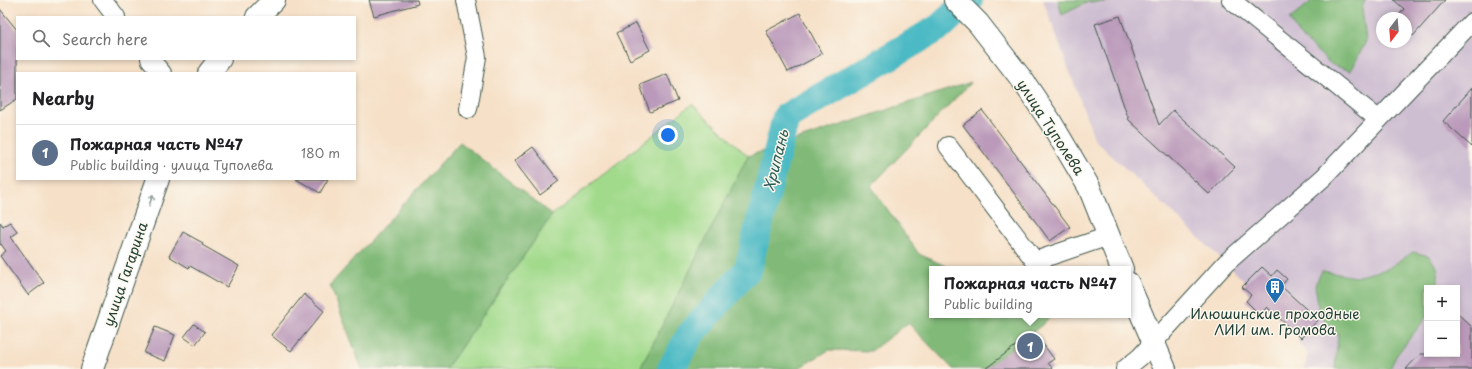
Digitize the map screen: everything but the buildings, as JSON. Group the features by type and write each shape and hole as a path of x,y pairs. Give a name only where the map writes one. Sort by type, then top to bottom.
{"main road":[{"path":"258,16 274,0"},
{"name":"улица Туполева","path":"955,0 978,24 1023,81 1050,121 1089,187 1121,266"},
{"path":"210,72 219,60"},
{"name":"улица Гагарина","path":"92,369 158,180"},
{"path":"1131,290 1165,369"}],"street":[{"path":"102,0 115,16"},
{"path":"466,0 477,57 468,109"},
{"path":"1231,0 1378,120"},
{"path":"1125,369 1140,358 1226,262 1324,177 1472,22"},
{"path":"151,60 161,72"},
{"path":"948,146 1035,261 1109,236"}],"shaded area":[{"path":"1043,0 1472,0 1472,369 1304,369 1308,354 1297,342 1300,337 1267,307 1260,315 1246,301 1251,295 1242,287 1246,283 1095,140"}],"green space":[{"path":"1058,0 1106,0 1105,2 1088,2 1062,15"},
{"path":"1313,0 1365,0 1362,9 1366,41 1351,71 1332,65 1298,34 1290,19"},
{"path":"971,82 871,186 919,254 945,266 929,266 929,318 1049,318 984,369 953,369 908,323 871,351 829,350 797,369 640,369 748,156"},
{"path":"692,104 748,156 640,369 446,369 552,215"},
{"path":"460,142 552,215 446,369 362,369 330,285"},
{"path":"1413,252 1429,256 1438,269 1438,285 1424,285 1424,320 1396,356 1390,369 1335,369 1338,334 1320,316 1315,285 1322,271 1355,277 1387,269"}],"waterway":[{"name":"Хрипань","path":"671,369 690,335 748,269 786,117 940,27 969,0"}],"place":[{"name":"Илюшинские проходные ЛИИ им. Громова","path":"1275,304"},
{"name":"Пожарная часть №47","path":"1030,346"}]}
